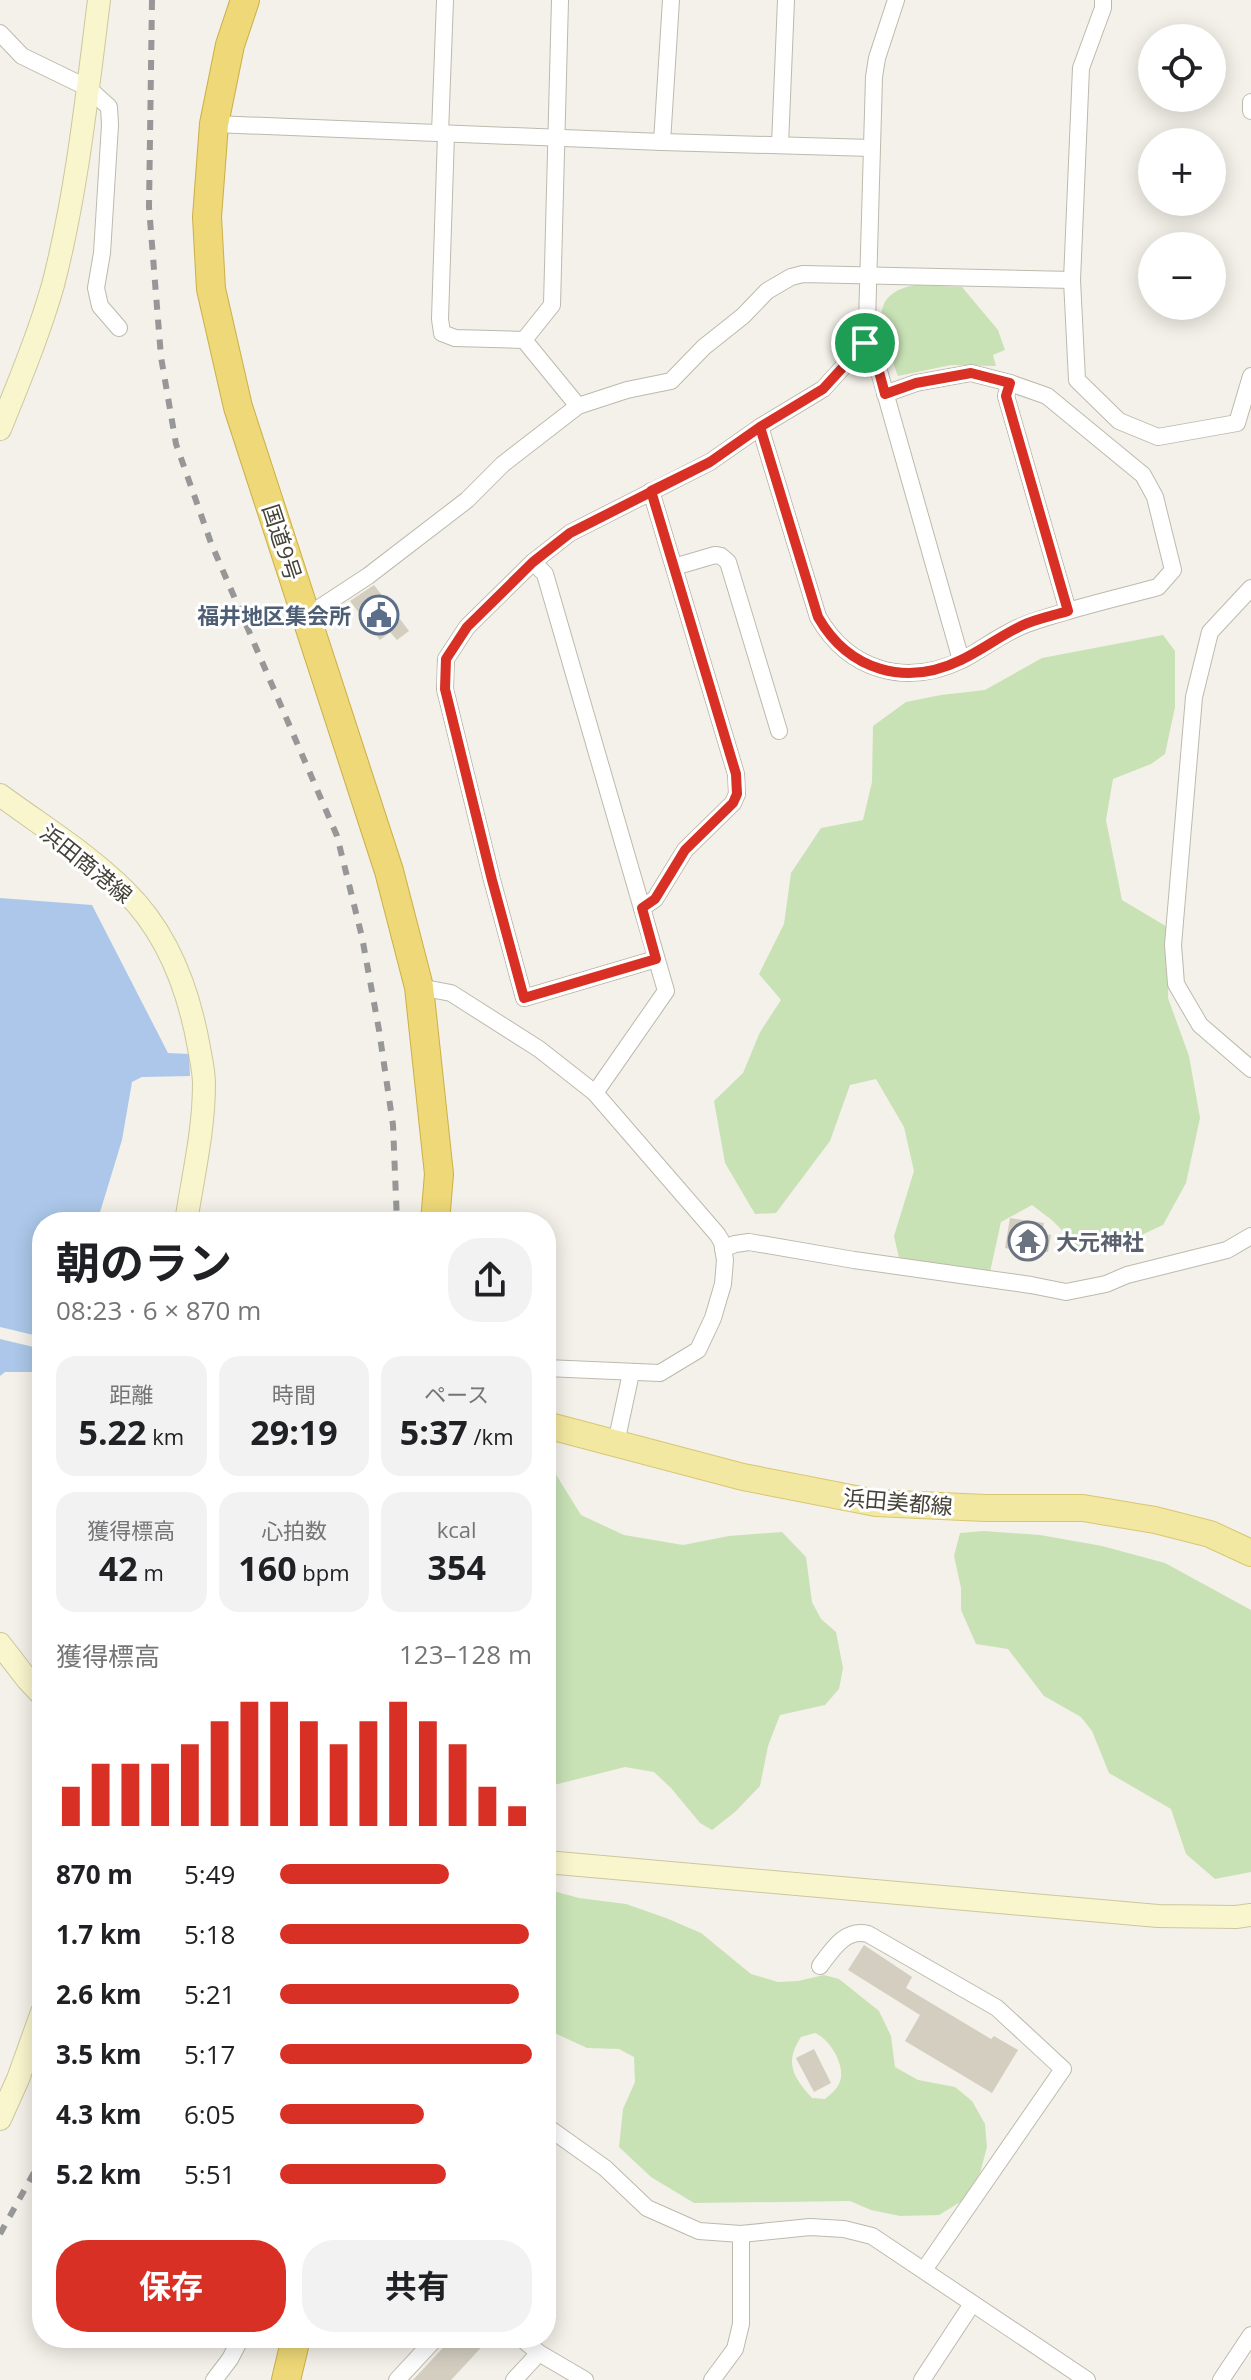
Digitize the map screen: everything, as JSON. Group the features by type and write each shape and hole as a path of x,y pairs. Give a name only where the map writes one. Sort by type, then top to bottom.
{"highway":[{"name":"国道9号","path":"245,0 230,45 214,124 207,217 211,289 238,407 389,871 419,987 439,1174 436,1212"},
{"path":"286,2380 294,2348"}],"main road":[{"name":"浜田美都線","path":"556,1428 743,1477 876,1503 1083,1508 1155,1520 1210,1534 1251,1553"}],"street":[{"path":"0,429 26,365 52,285 69,206 99,0"},
{"path":"445,0 440,327 442,333 455,338 524,340 578,406"},
{"path":"524,340 552,305 560,0"},
{"path":"662,142 671,0"},
{"path":"780,145 786,0"},
{"path":"656,959 524,998 445,689 446,659 467,627 533,562 570,533 710,462 823,389 865,343 877,58 896,0"},
{"path":"1103,0 1103,8 1081,68 1072,280 1077,380 1119,421 1158,437 1237,423 1251,376"},
{"path":"0,33 22,56 88,88 109,107 102,253 96,288 100,306 119,328"},
{"path":"1251,102 1251,111"},
{"path":"214,124 871,148"},
{"path":"307,616 368,576 467,500 503,464 578,406 627,390 671,381 767,291 791,277 803,274 1072,280"},
{"path":"865,343 875,357 961,660"},
{"path":"760,427 818,617 849,654 881,670 900,673 940,669 1023,625 1158,587 1173,570 1155,497 1143,475 1047,396 971,373 916,383 885,394"},
{"path":"1010,383 1006,396 1068,611"},
{"path":"642,908 655,899 685,850 733,803 737,794 736,774 651,491"},
{"path":"674,567 715,555 728,562 779,731"},
{"path":"533,562 545,574 666,991 595,1093"},
{"path":"1251,588 1210,632 1194,697 1173,945 1176,984 1200,1025 1251,1069"},
{"name":"浜田商港線","path":"0,795 98,866 125,891 158,934 183,985 193,1013 204,1081 200,1138 188,1212"},
{"path":"419,987 451,993 539,1049 595,1093 717,1234 723,1249 723,1284 713,1318 698,1350 660,1373 556,1369"},
{"path":"723,1249 749,1242 1066,1292 1227,1250 1251,1236"},
{"path":"616,1443 631,1373"},
{"path":"0,1644 32,1684"},
{"path":"556,1863 1158,1916 1251,1915"},
{"path":"820,1966 850,1934 859,1931 868,1934 997,2008 1063,2069 924,2270"},
{"path":"0,2119 32,2040"},
{"path":"556,2133 605,2168 647,2208 699,2231 741,2234 810,2227 844,2229 872,2236 1087,2380"},
{"path":"712,2380 735,2349 741,2324 741,2234"},
{"path":"922,2380 972,2304"},
{"path":"1221,2380 1251,2335"},
{"path":"214,2380 236,2348"},
{"path":"397,2380 427,2348"},
{"path":"533,2348 585,2380"},
{"path":"514,2380 539,2353"}],"green space":[{"path":"916,285 962,287 998,330 1005,350 993,355 996,366 951,365 898,376 884,334 883,308 888,298 899,290"},
{"path":"1163,635 1175,651 1175,707 1165,754 1151,764 1113,779 1106,820 1122,900 1169,928 1168,998 1189,1056 1200,1118 1186,1183 1163,1225 1126,1242 1079,1248 1032,1205 1001,1222 990,1272 899,1258 894,1236 914,1171 904,1127 876,1079 850,1085 830,1141 776,1213 755,1214 725,1163 714,1101 743,1073 760,1032 781,1000 759,974 784,924 791,873 821,828 863,820 872,782 873,726 906,702 985,690 1042,658"},
{"path":"556,1475 581,1515 624,1535 683,1545 729,1536 782,1532 806,1557 812,1602 821,1619 836,1632 843,1668 839,1689 825,1705 780,1715 768,1746 760,1786 712,1830 700,1823 654,1772 625,1767 556,1784"},
{"path":"983,1531 1040,1535 1102,1546 1165,1563 1251,1610 1251,1872 1215,1879 1186,1854 1171,1809 1109,1773 1092,1731 1081,1717 1044,1696 1008,1649 976,1644 961,1610 961,1588 954,1556 960,1533"},
{"path":"556,1892 626,1904 666,1918 701,1933 751,1974 778,1982 824,1975 839,1979 879,2011 891,2036 895,2067 918,2080 955,2087 972,2101 985,2124 987,2147 980,2173 962,2201 939,2215 900,2216 871,2210 850,2201 694,2203 651,2177 619,2147 623,2109 635,2082 634,2057 619,2049 587,2048 556,2034","holes":["815,2033 825,2040 840,2064 841,2077 835,2090 825,2099 812,2098 796,2076 793,2055 801,2037"]}],"water":[{"path":"0,898 92,905 168,1053 189,1054 190,1076 142,1077 132,1082 122,1140 100,1212 32,1212 32,1335 0,1327"},
{"path":"0,1339 32,1347 32,1372 5,1372 0,1376"}],"building":[{"name":"福井地区集会所","path":"374,585 409,631 397,640 390,632 380,640 350,601"},
{"name":"大元神社","path":"1010,1218 1044,1223 1042,1233 1051,1235 1048,1252 1031,1253 1030,1259 1014,1256 1015,1250 1005,1248"},
{"path":"864,1945 912,1977 906,1988 991,2039 994,2036 1018,2050 992,2093 905,2041 920,2015 848,1970"},
{"path":"814,2049 831,2083 814,2092 796,2058"},
{"path":"443,2348 481,2348 451,2380 413,2380"}],"railway":[{"path":"152,0 149,207 161,357 176,444 211,543 337,836 362,937 379,1030 393,1125 397,1212"},
{"path":"0,2234 32,2176"}],"place":[{"name":"福井地区集会所","path":"379,615"},
{"name":"大元神社","path":"1028,1241"}],"route":[{"path":"865,343 823,389 760,427 710,462 651,491 736,774 737,794 733,803 685,850 655,899 642,908 656,959 524,998 445,689 446,659 467,627 533,562 570,533 651,491 710,462 760,427 818,617 849,654 881,670 900,673 940,669 1023,625 1068,611 1006,396 1010,383 971,373 916,383 885,394 875,357 865,343"}]}
